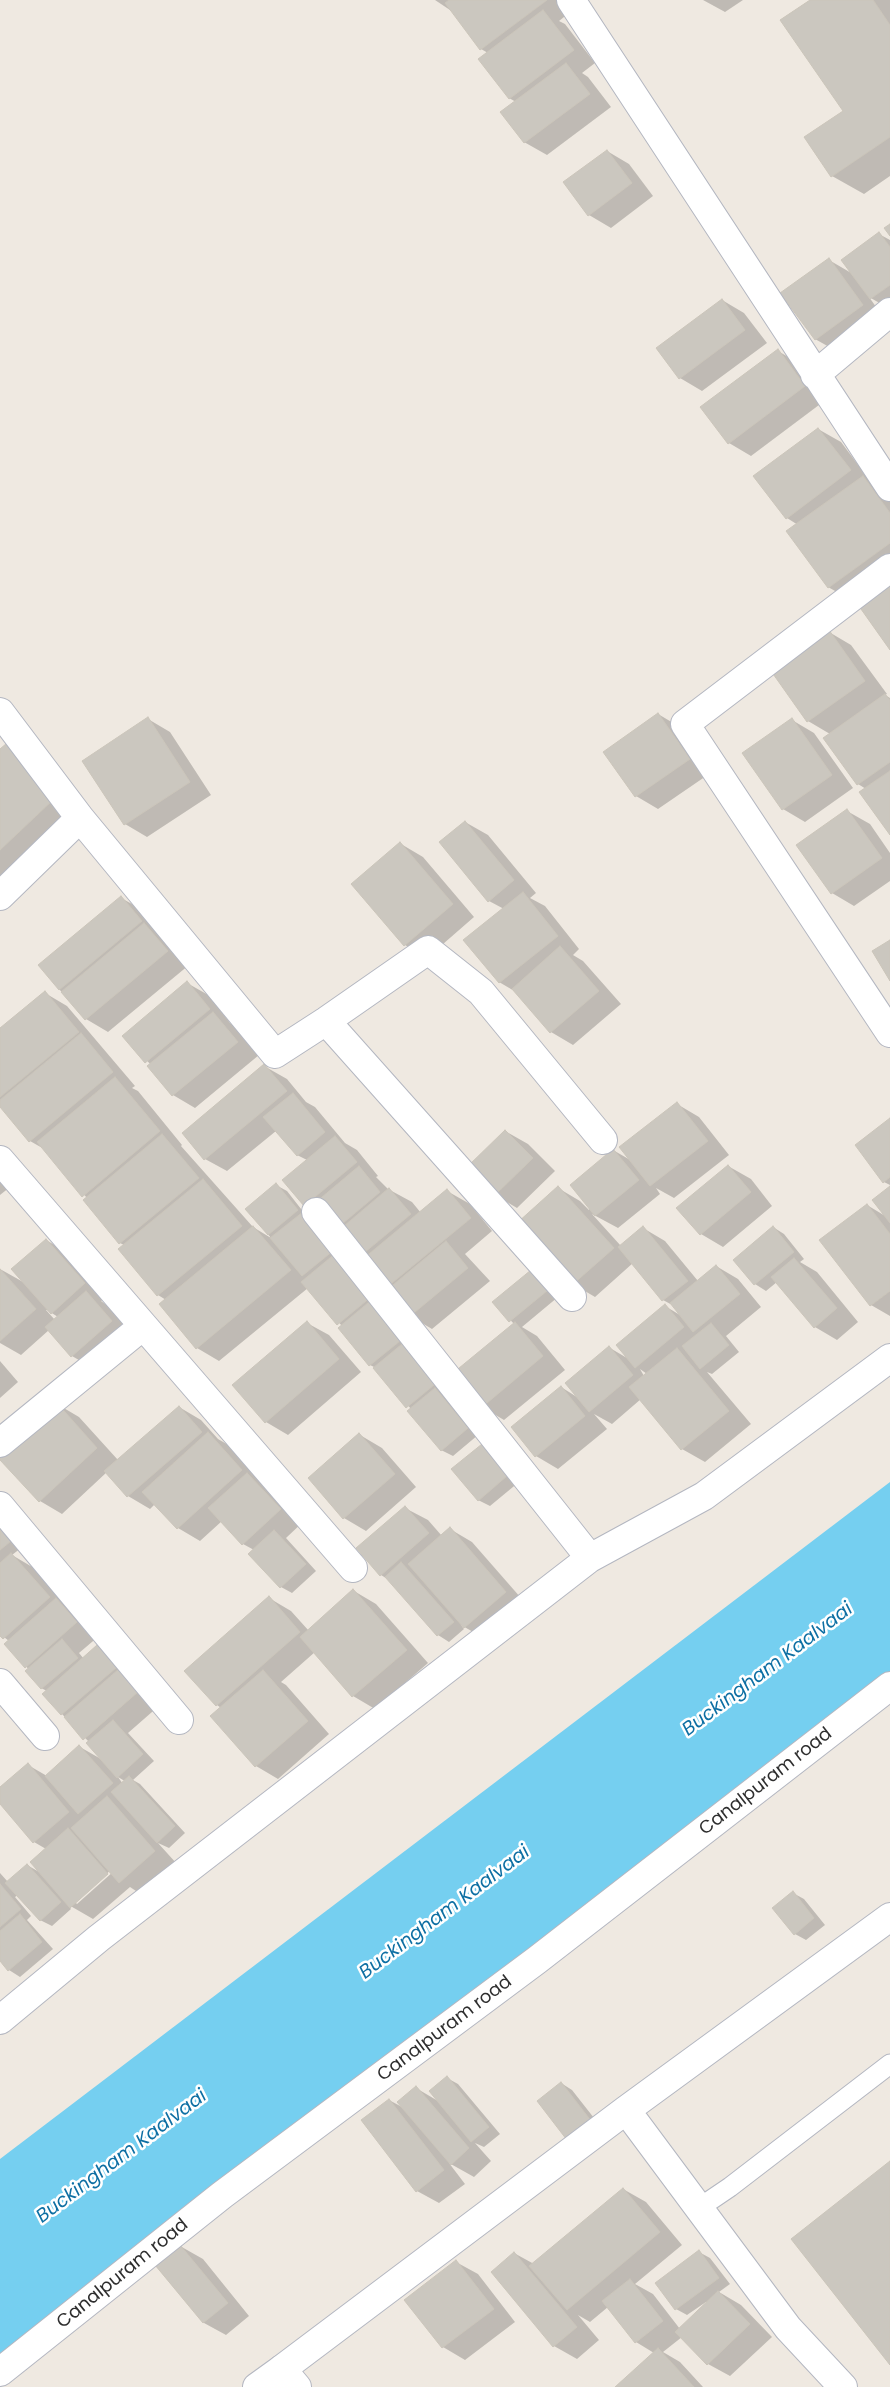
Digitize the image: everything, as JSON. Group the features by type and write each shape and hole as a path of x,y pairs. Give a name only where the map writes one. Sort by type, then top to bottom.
{"street":[{"path":"570,0 890,488"},
{"path":"815,375 890,312"},
{"path":"890,568 684,724 890,1033"},
{"path":"0,712 80,818 275,1054 428,950 482,992 603,1140"},
{"path":"0,896 80,818"},
{"path":"326,1021 572,1297"},
{"path":"0,1160 354,1568"},
{"path":"316,1212 590,1558"},
{"path":"0,1443 143,1326"},
{"path":"0,2020 98,1938 590,1558 704,1496 890,1358"},
{"path":"0,1506 178,1720"},
{"path":"0,1683 44,1736"},
{"name":"Canalpuram road","path":"0,2372 222,2195 537,1960 890,1686"},
{"path":"257,2387 289,2378 626,2110 890,1917"},
{"path":"626,2110 788,2328 843,2387"}],"lane":[{"path":"699,2208 730,2187 890,2064"}],"water":[{"name":"Buckingham Kaalvaai","path":"890,1482 890,1682 0,2365 0,2159"}],"building":[{"path":"449,0 547,0 480,50 445,3"},
{"path":"810,0 873,0 890,25 890,137 831,177 804,137 843,111 780,20"},
{"path":"543,10 574,50 509,99 478,59"},
{"path":"566,63 590,94 524,143 500,112"},
{"path":"607,150 632,183 588,216 563,182"},
{"path":"890,224 890,236 884,228"},
{"path":"879,232 890,247 890,285 870,299 841,260"},
{"path":"829,258 863,305 815,340 780,293"},
{"path":"722,299 745,330 679,379 656,348"},
{"path":"778,349 805,386 728,444 700,407"},
{"path":"818,428 851,470 786,519 753,476"},
{"path":"863,476 890,513 890,543 828,588 786,531"},
{"path":"890,578 890,650 856,602"},
{"path":"829,630 865,681 807,722 771,671"},
{"path":"885,694 890,700 890,762 857,785 823,738"},
{"path":"658,713 690,759 635,797 603,752"},
{"path":"148,717 190,782 124,825 82,761"},
{"path":"792,718 832,775 782,810 742,753"},
{"path":"7,743 56,797 0,850 0,749"},
{"path":"890,771 890,835 859,792"},
{"path":"847,809 882,858 831,894 796,845"},
{"path":"465,821 514,880 488,902 439,842"},
{"path":"400,842 453,904 404,946 351,884"},
{"path":"523,892 558,936 499,983 463,940"},
{"path":"121,896 142,921 59,990 38,965"},
{"path":"144,923 168,951 85,1020 61,992"},
{"path":"890,940 890,981 872,951"},
{"path":"560,946 599,991 550,1033 512,989"},
{"path":"187,981 210,1009 145,1063 122,1036"},
{"path":"45,991 79,1032 0,1097 0,1028"},
{"path":"213,1012 238,1042 172,1096 147,1066"},
{"path":"81,1033 113,1072 29,1142 0,1107 0,1100"},
{"path":"264,1064 287,1091 204,1160 182,1133"},
{"path":"115,1077 160,1131 82,1197 37,1142"},
{"path":"293,1093 325,1132 297,1156 263,1117"},
{"path":"677,1102 708,1141 650,1186 619,1147"},
{"path":"890,1118 890,1177 883,1183 855,1145"},
{"path":"505,1130 533,1158 494,1196 466,1168"},
{"path":"162,1134 199,1178 119,1244 83,1200"},
{"path":"335,1136 357,1162 304,1206 282,1180"},
{"path":"613,1149 639,1180 595,1216 570,1185"},
{"path":"728,1165 751,1192 700,1235 676,1208"},
{"path":"359,1166 380,1192 336,1229 315,1203"},
{"path":"203,1179 242,1226 157,1296 118,1249"},
{"path":"276,1183 298,1210 268,1235 245,1209"},
{"path":"558,1186 614,1248 572,1285 517,1223"},
{"path":"890,1186 890,1223 872,1200"},
{"path":"389,1188 411,1214 359,1257 337,1232"},
{"path":"447,1189 471,1218 387,1287 363,1259"},
{"path":"867,1204 890,1234 890,1291 870,1306 819,1240"},
{"path":"303,1212 334,1250 302,1276 270,1238"},
{"path":"253,1226 291,1270 196,1349 159,1304"},
{"path":"643,1226 688,1281 662,1301 618,1247"},
{"path":"773,1226 794,1252 754,1285 733,1260"},
{"path":"46,1239 85,1283 51,1314 11,1269"},
{"path":"446,1241 468,1268 409,1317 387,1290"},
{"path":"336,1253 372,1296 337,1325 301,1282"},
{"path":"794,1258 837,1308 814,1328 771,1277"},
{"path":"716,1265 740,1294 693,1332 670,1303"},
{"path":"0,1269 36,1309 0,1341"},
{"path":"531,1270 548,1290 509,1322 492,1302"},
{"path":"86,1291 112,1321 71,1357 45,1327"},
{"path":"374,1298 406,1336 369,1366 338,1328"},
{"path":"665,1304 684,1327 635,1368 616,1345"},
{"path":"307,1321 339,1359 265,1423 232,1385"},
{"path":"515,1322 543,1356 481,1408 453,1373"},
{"path":"711,1323 729,1345 700,1369 682,1346"},
{"path":"407,1340 440,1380 406,1408 373,1368"},
{"path":"609,1346 633,1375 589,1412 565,1383"},
{"path":"677,1348 729,1411 681,1450 629,1387"},
{"path":"561,1386 585,1416 535,1457 511,1427"},
{"path":"435,1388 468,1428 441,1451 407,1411"},
{"path":"57,1403 97,1448 39,1502 0,1460 0,1455"},
{"path":"179,1406 202,1432 127,1497 104,1471"},
{"path":"208,1432 242,1470 177,1529 142,1492"},
{"path":"359,1433 395,1474 343,1519 308,1478"},
{"path":"482,1444 508,1475 478,1501 451,1469"},
{"path":"247,1473 281,1509 242,1545 208,1508"},
{"path":"405,1506 429,1533 380,1576 356,1548"},
{"path":"450,1527 506,1592 464,1628 408,1564"},
{"path":"0,1528 11,1541 0,1550"},
{"path":"274,1530 306,1564 280,1588 248,1554"},
{"path":"11,1553 50,1597 3,1639 0,1636 0,1563"},
{"path":"401,1562 454,1622 437,1636 385,1577"},
{"path":"353,1589 407,1650 352,1697 300,1637"},
{"path":"269,1596 300,1632 216,1706 184,1671"},
{"path":"56,1598 77,1622 25,1668 4,1644"},
{"path":"62,1639 78,1658 41,1689 25,1671"},
{"path":"97,1645 117,1667 61,1715 42,1694"},
{"path":"119,1669 139,1691 83,1740 64,1717"},
{"path":"263,1670 308,1721 255,1767 210,1716"},
{"path":"113,1720 143,1754 117,1778 86,1743"},
{"path":"79,1745 113,1783 78,1814 45,1776"},
{"path":"28,1763 69,1812 33,1843 0,1804 0,1787"},
{"path":"129,1776 175,1826 157,1843 111,1792"},
{"path":"107,1796 155,1851 119,1883 71,1828"},
{"path":"68,1828 108,1874 70,1908 30,1862"},
{"path":"27,1864 61,1902 40,1921 5,1883"},
{"path":"0,1884 21,1909 0,1927"},
{"path":"793,1891 814,1918 794,1935 772,1908"},
{"path":"20,1914 42,1942 8,1971 0,1961 0,1931"},
{"path":"447,2076 489,2127 471,2142 429,2091"},
{"path":"561,2082 595,2126 570,2144 537,2101"},
{"path":"416,2086 469,2148 451,2165 397,2102"},
{"path":"389,2099 444,2170 416,2192 361,2120"},
{"path":"890,2161 890,2365 791,2239"},
{"path":"623,2188 660,2232 567,2310 529,2266"},
{"path":"180,2245 228,2303 203,2323 155,2265"},
{"path":"699,2250 719,2278 675,2310 655,2283"},
{"path":"514,2252 577,2327 553,2347 491,2272"},
{"path":"456,2260 494,2309 442,2348 404,2300"},
{"path":"630,2279 663,2321 635,2343 602,2301"},
{"path":"718,2291 750,2324 707,2365 675,2332"},
{"path":"658,2348 694,2387 615,2387"}]}
